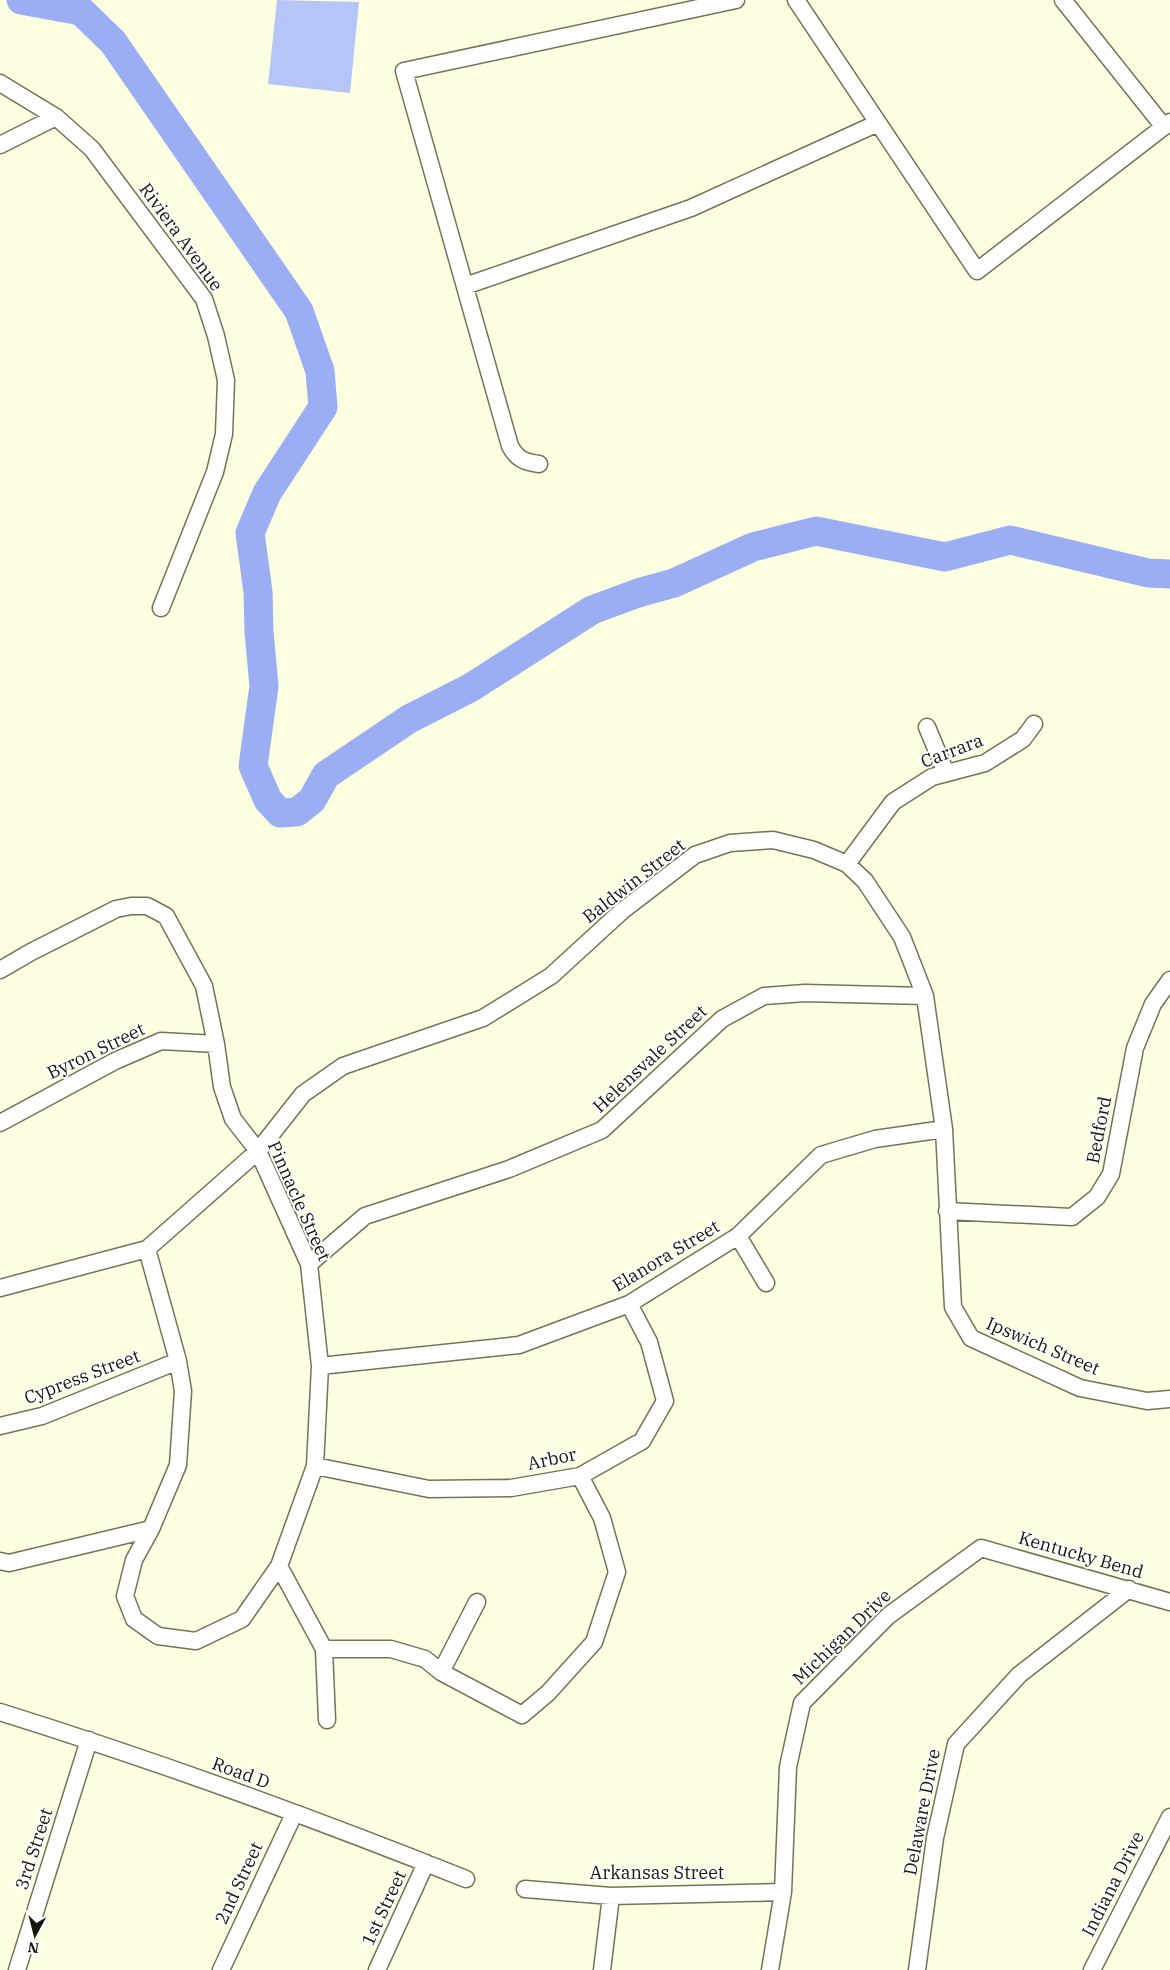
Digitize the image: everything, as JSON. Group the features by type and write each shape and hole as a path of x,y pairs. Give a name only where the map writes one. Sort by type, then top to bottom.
{"street":[{"path":"539,464 522,460 510,446 404,71 736,0"},
{"path":"796,0 977,271 1167,124 1063,0"},
{"name":"Riviera Avenue","path":"0,83 56,116 92,149 204,299 226,380 224,434 215,472 161,608"},
{"path":"0,145 56,116"},
{"path":"465,286 691,208 878,123"},
{"name":"Carrara","path":"847,864 893,802 932,777 985,763 1023,739 1034,724"},
{"path":"927,727 946,773"},
{"name":"Baldwin Street","path":"147,1249 258,1151 303,1094 343,1066 483,1018 551,976 622,911 695,856 730,843 773,840 814,850 847,864 865,881 902,937 925,996 944,1129 948,1211"},
{"name":"Pinnacle Street","path":"0,970 31,952 116,910 131,906 147,906 166,916 204,986 216,1044 222,1087 233,1119 258,1151 309,1264 320,1366 315,1466 279,1566 242,1619 196,1641 158,1636 134,1619 126,1596 134,1560 151,1529 178,1465 183,1391 178,1361 147,1249"},
{"name":"Bedford","path":"948,1211 1072,1217 1097,1197 1111,1174 1135,1048 1153,1004 1170,980"},
{"name":"Helensvale Street","path":"309,1264 365,1216 509,1169 602,1130 722,1019 764,996 805,993 925,996"},
{"name":"Byron Street","path":"0,1123 115,1061 161,1041 216,1044"},
{"name":"Elanora Street","path":"320,1366 519,1345 629,1304 738,1236 821,1154 875,1139 944,1129"},
{"name":"Ipswich Street","path":"948,1211 953,1308 971,1338 1080,1388 1147,1401 1170,1399"},
{"path":"738,1236 766,1283"},
{"path":"0,1288 147,1249"},
{"name":"Arbor","path":"315,1466 430,1488 511,1488 580,1476 642,1441 665,1400 649,1342 629,1304"},
{"name":"Cypress Street","path":"0,1426 42,1416 178,1361"},
{"path":"324,1649 391,1649 425,1659 441,1672 522,1715 548,1693 594,1642 617,1572 602,1518 580,1476"},
{"path":"0,1561 9,1562 151,1529"},
{"name":"Kentucky Bend","path":"981,1548 1170,1602"},
{"name":"Michigan Drive","path":"770,1970 783,1892 788,1767 802,1703 888,1616 981,1548"},
{"path":"279,1566 324,1649 327,1720"},
{"name":"Delaware Drive","path":"917,1970 935,1838 956,1744 1019,1676 1129,1589"},
{"path":"441,1672 477,1602"},
{"name":"Road D","path":"0,1712 89,1740 466,1879"},
{"name":"3rd Street","path":"16,1970 89,1740"},
{"name":"2nd Street","path":"221,1970 294,1814"},
{"name":"Indiana Drive","path":"1092,1970 1170,1817"},
{"name":"1st Street","path":"377,1970 426,1863"},
{"name":"Arkansas Street","path":"528,1890 611,1896 783,1892"},
{"path":"602,1970 611,1896"}],"shaded area":[{"path":"277,0 359,2 350,93 268,84"}],"waterway":[{"path":"21,0 81,11 113,42 299,311 320,371 323,407 267,493 250,533 258,592 259,632 264,686 253,766 268,800 280,813 297,812 312,800 326,775 409,719 470,688 592,610 638,593 674,583 753,547 816,531 945,557 1010,540 1148,573 1170,574"}]}
